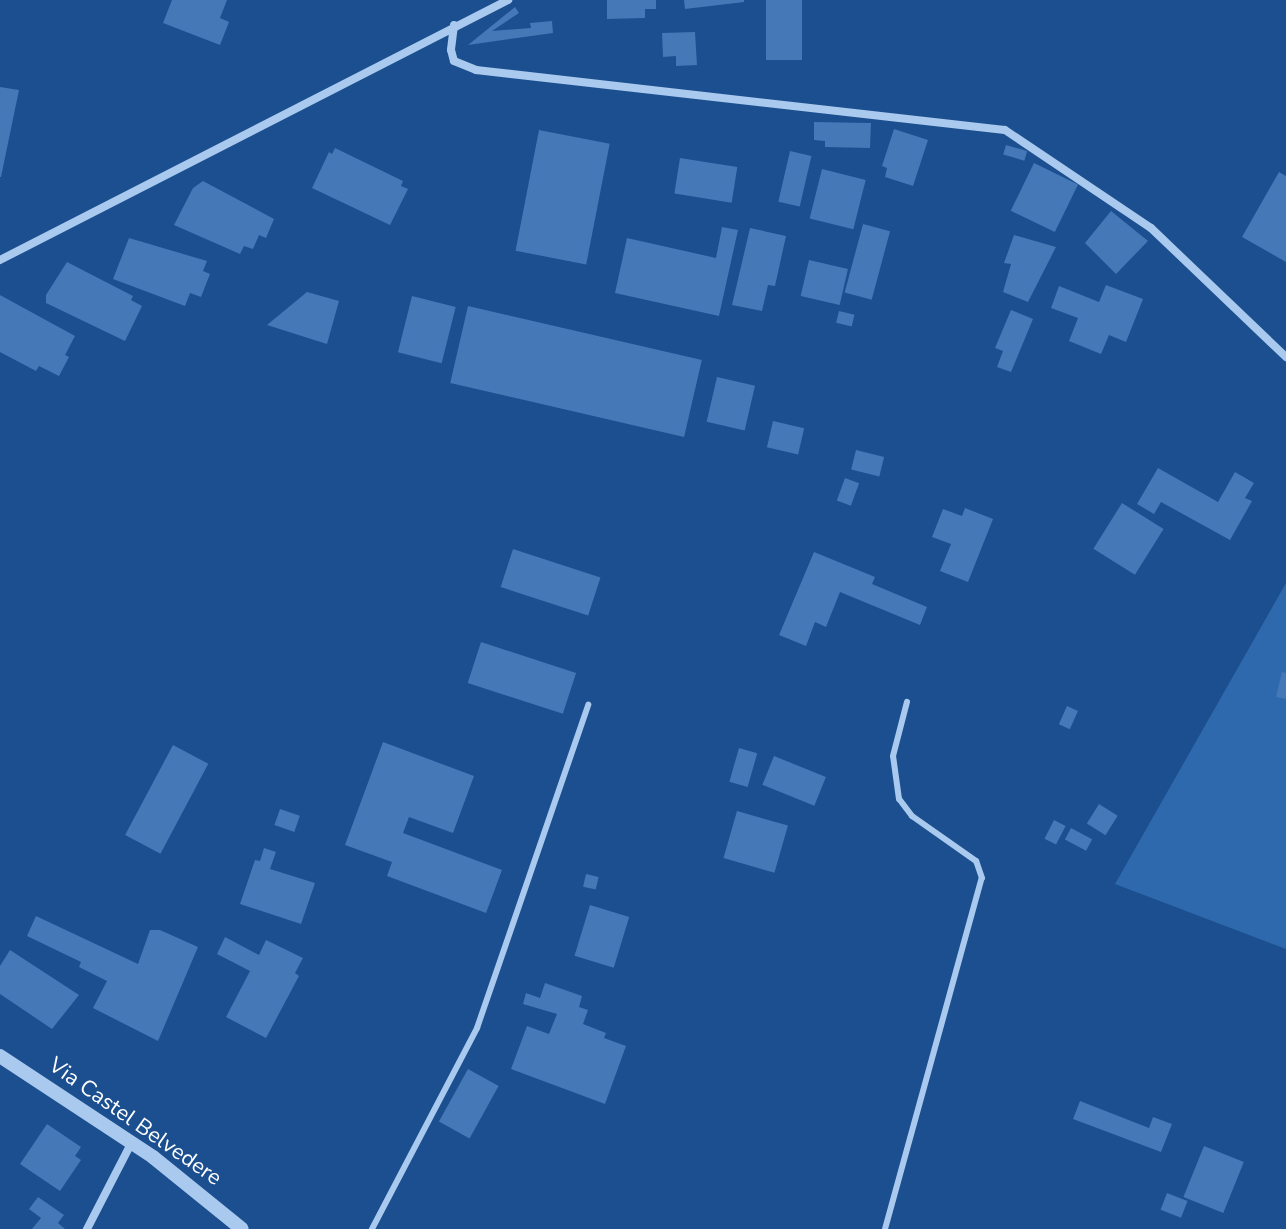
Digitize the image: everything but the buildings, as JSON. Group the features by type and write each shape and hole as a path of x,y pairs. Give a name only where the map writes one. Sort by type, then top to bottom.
{"street":[{"path":"0,260 508,0"},
{"path":"454,25 451,50 454,61 476,70 1005,130 1151,228 1286,357"},
{"name":"Via Castel Belvedere","path":"0,1056 132,1142 242,1229"},
{"path":"87,1229 132,1142"}],"lane":[{"path":"885,1229 982,878 969,855 912,816 899,799 893,756 907,702"},
{"path":"372,1229 477,1028 588,705"}],"shaded area":[{"path":"1286,583 1286,949 1115,884"}]}
